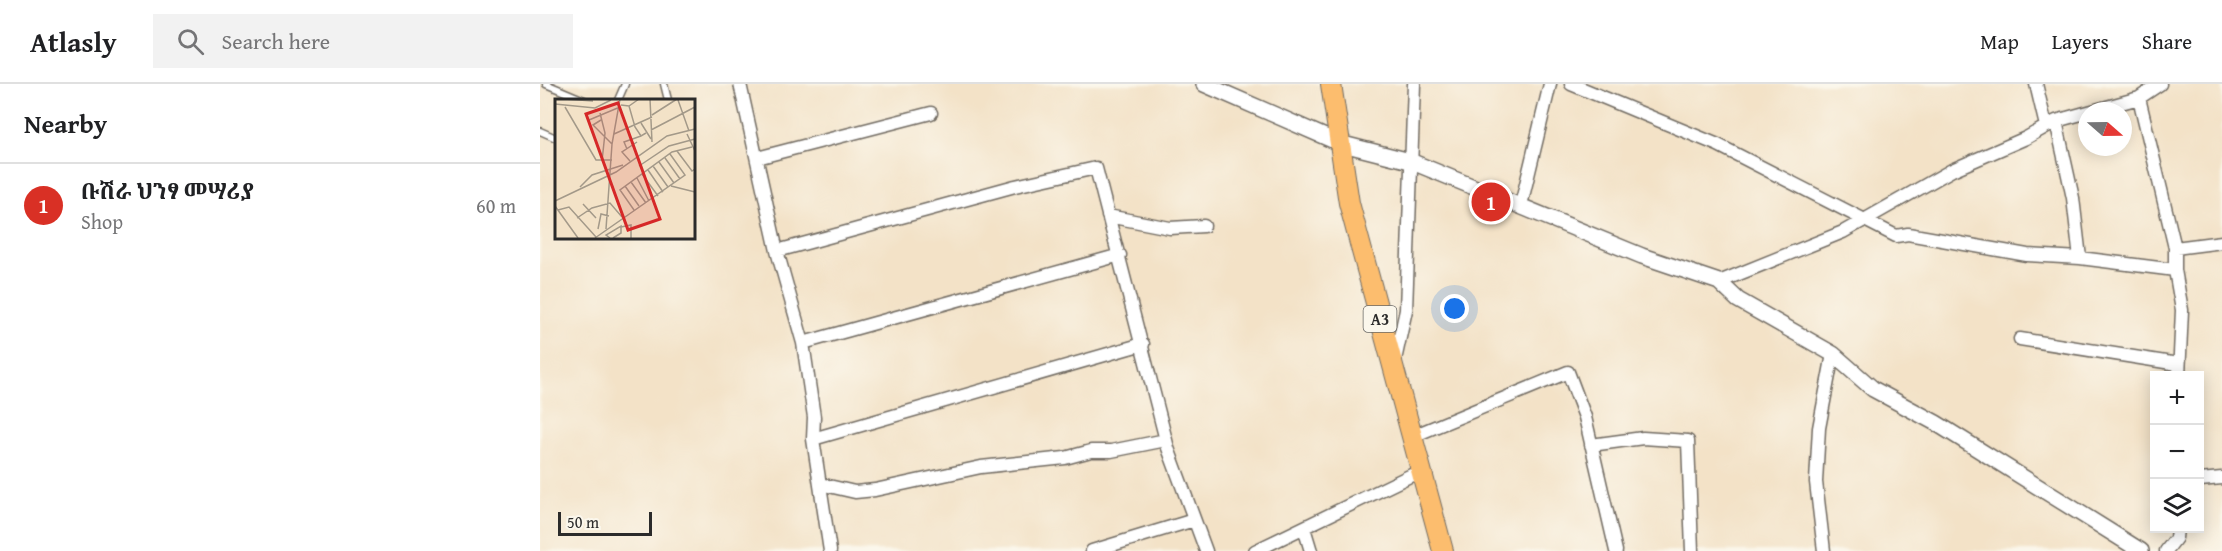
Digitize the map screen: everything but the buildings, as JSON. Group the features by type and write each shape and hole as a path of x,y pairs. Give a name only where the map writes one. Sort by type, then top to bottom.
{"highway":[{"name":"A3","path":"1331,84 1349,203 1443,551"}],"street":[{"path":"740,84 777,251 803,343 814,417 813,439 830,551"},
{"path":"1204,84 1339,143 1410,161 1632,252 1719,282 1738,300 1833,354 1872,389 1936,423 2141,551"},
{"path":"1393,367 1406,310 1414,84"},
{"path":"1521,205 1550,84"},
{"path":"1571,84 1718,145 1896,237 1908,234 2027,255 2080,258 2175,270"},
{"path":"2036,84 2051,123 2073,198 2080,258"},
{"path":"1719,282 1863,221 1952,170 2026,138 2051,123 2139,98 2160,84"},
{"path":"2020,339 2178,370 2182,309 2175,270 2175,248 2139,98"},
{"path":"757,158 931,113"},
{"path":"777,251 1015,186 1096,168 1166,440 1206,551"},
{"path":"1108,216 1170,228 1204,226"},
{"path":"2175,248 2222,242"},
{"path":"803,343 1120,255"},
{"path":"813,439 1143,344"},
{"path":"1824,551 1816,482 1819,428 1833,354"},
{"path":"1413,436 1568,372 1574,383 1591,445 1616,551"},
{"path":"1591,445 1643,438 1688,441 1692,551"},
{"path":"820,484 855,492 874,490 954,472 1065,458 1091,451 1111,451 1166,440"},
{"path":"1256,551 1422,470"},
{"path":"2204,480 2222,478"},
{"path":"1092,551 1194,520"},
{"path":"1304,528 1311,551"},
{"path":"2166,551 2176,538 2176,533"}],"lane":[{"path":"546,84 582,99"},
{"path":"618,99 625,84"},
{"path":"664,84 668,99"},
{"path":"540,131 555,138"}],"place":[{"name":"ቡሽራ ህንፃ መሣሪያ","path":"1491,202"}]}
